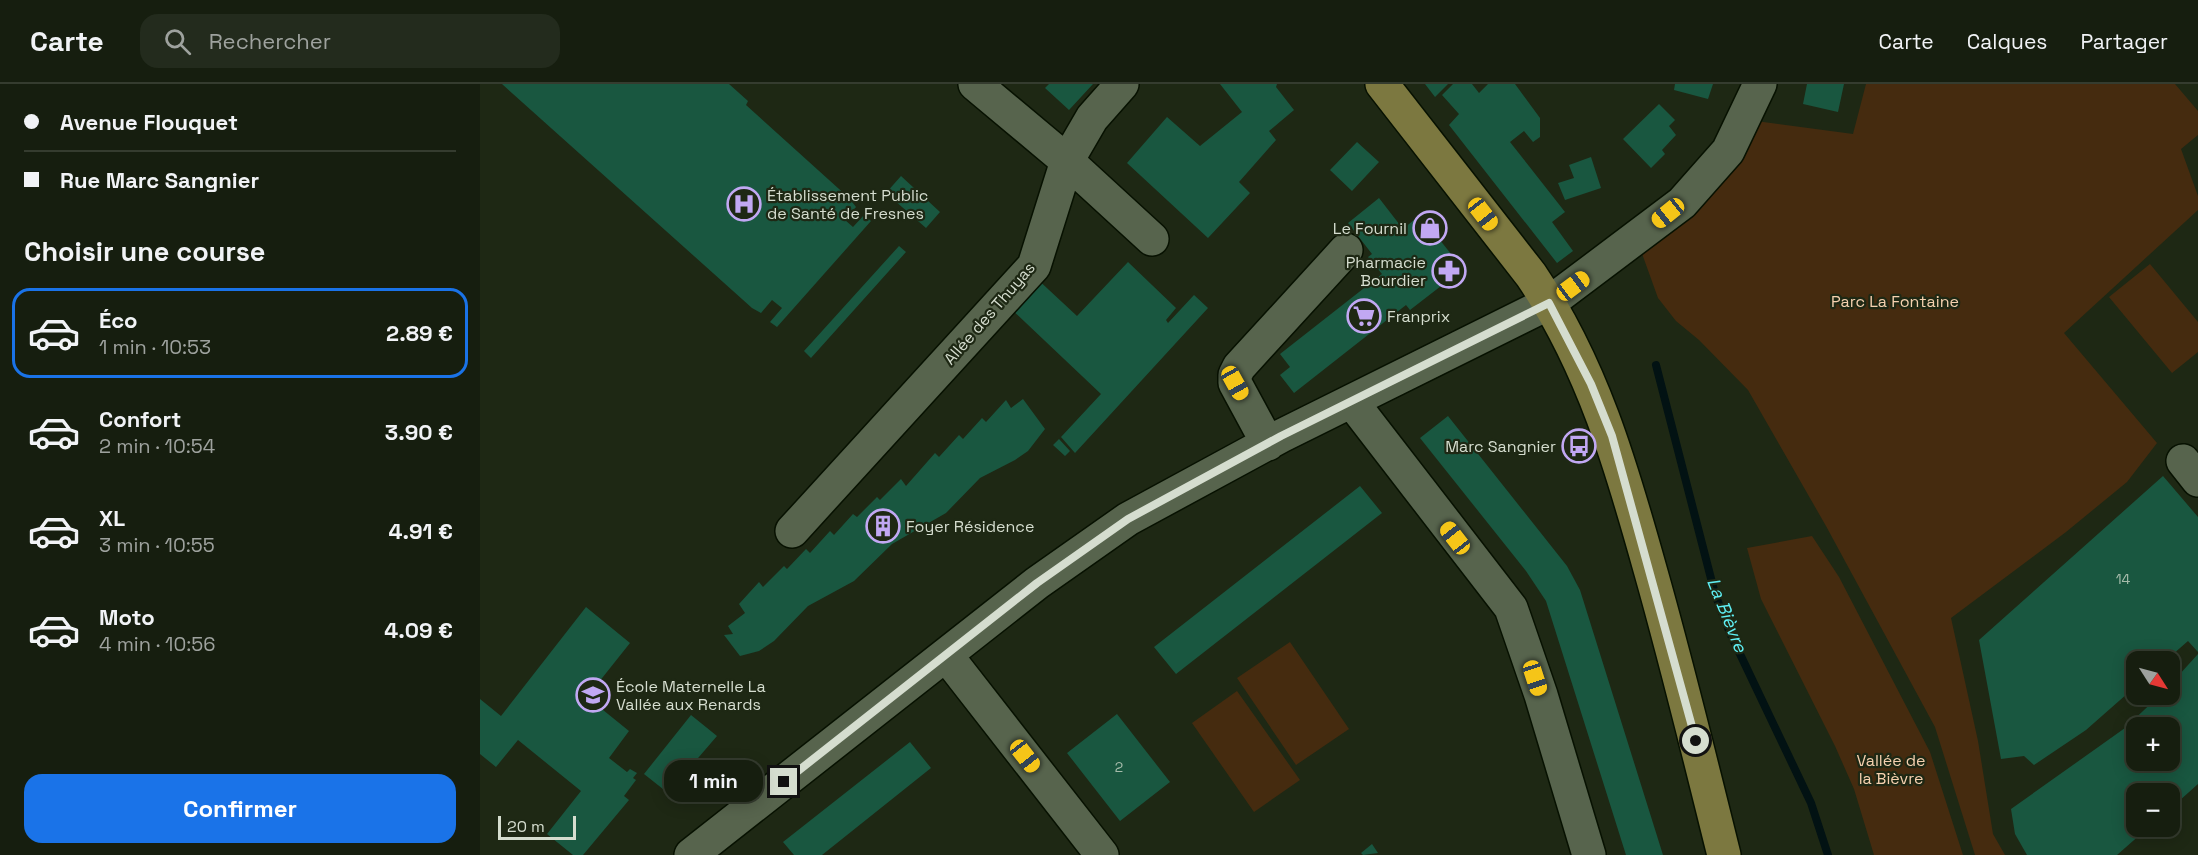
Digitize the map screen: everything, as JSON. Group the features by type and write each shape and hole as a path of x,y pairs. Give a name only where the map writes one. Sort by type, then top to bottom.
{"main road":[{"path":"1383,84 1549,303 1591,384 1612,436 1673,650 1724,855"}],"street":[{"name":"Allée des Thuyas","path":"792,531 1034,266 1066,161 1092,118 1122,84"},
{"path":"709,850 1037,583 1128,519 1268,444 1549,303 1682,203 1728,151 1760,84"},
{"path":"995,90 1066,161 1152,239"},
{"path":"1268,444 1235,383 1235,375 1239,367 1346,250"},
{"path":"1352,402 1511,608 1541,695 1589,855"},
{"path":"946,655 1102,855"}],"green space":[{"name":"Parc La Fontaine","path":"1866,84 2175,84 2198,111 2198,135 2181,149 2198,196 2198,210 2064,333 2157,443 2127,482 2066,532 1951,618 1978,741 1993,834 2005,855 1975,855 1935,727 1826,526 1748,390 1699,340 1676,321 1658,298 1640,248 1756,121 1853,134"},
{"path":"2150,264 2198,322 2198,352 2172,373 2109,297"},
{"name":"Vallée de la Bièvre","path":"1812,536 1839,577 1930,752 1963,855 1874,855 1854,789 1835,746 1761,599 1747,548"},
{"path":"1290,642 1349,729 1296,765 1237,678"},
{"path":"1237,691 1300,780 1254,812 1192,723"}],"building":[{"name":"Établissement Public de Santé de Fresnes","path":"502,84 729,84 748,101 746,105 849,198 856,207 845,220 853,227 864,215 871,221 777,327 770,322 782,308 772,300 761,313 752,308"},
{"path":"1049,84 1093,84 1069,110 1045,88"},
{"path":"1220,84 1277,84 1276,87 1294,110 1269,131 1276,140 1239,182 1250,193 1208,238 1127,163 1167,117 1200,146 1242,112"},
{"path":"1425,84 1448,84 1435,97"},
{"path":"1453,84 1472,84 1479,93 1488,84 1515,84 1540,118 1540,137 1533,142 1524,131 1510,142 1565,212 1552,222 1573,251 1557,263 1449,125 1459,114 1442,95"},
{"path":"1675,84 1713,84 1708,99 1674,90"},
{"path":"1807,84 1844,84 1838,112 1803,104"},
{"path":"1659,104 1675,120 1669,126 1676,135 1662,150 1665,154 1651,168 1623,139"},
{"path":"1357,142 1379,162 1352,191 1330,170"},
{"path":"1591,157 1601,188 1565,200 1558,183 1574,178 1569,165"},
{"path":"901,176 940,212 926,228 886,193"},
{"path":"1379,198 1403,229 1420,215 1463,269 1410,310 1406,305 1294,393 1280,375 1290,367 1280,354 1382,274 1368,257 1372,254 1348,223"},
{"path":"899,246 906,252 811,358 804,351"},
{"path":"1128,262 1176,308 1166,320 1168,323 1194,295 1208,308 1075,453 1061,437 1101,394 1007,305 1034,276 1077,316"},
{"name":"Foyer Résidence","path":"1023,399 1045,429 1028,451 980,478 946,513 892,544 854,581 808,606 774,641 759,651 740,656 724,635 733,634 728,626 745,613 739,604 759,582 763,587 784,566 787,569 806,549 810,553 830,531 834,535 853,514 857,517 877,497 880,500 901,479 906,486 935,453 939,457 959,435 963,439 982,418 986,422 1006,400 1011,408"},
{"path":"1448,416 1567,566 1580,590 1663,855 1626,855 1546,601 1526,571 1420,438"},
{"path":"1059,439 1070,451 1065,456 1053,445"},
{"path":"2163,476 2198,517 2198,652 2188,641 2177,651 2126,651 2126,695 2086,730 2034,765 2024,756 2001,759 1979,640"},
{"path":"1360,486 1382,513 1176,674 1154,647"},
{"path":"586,607 630,643 587,697 629,731 609,758 627,772 630,769 637,773 633,778 636,780 624,796 629,800 583,855 573,855 547,834 581,791 518,740 496,767 480,754 480,699 501,716"},
{"path":"2198,654 2198,784 2180,800 2180,783 2126,783 2126,837 2137,837 2117,855 2027,855 2015,834 2011,809 2126,727 2126,771 2180,771 2180,717 2137,717 2149,705 2180,705 2180,674"},
{"path":"1117,714 1170,782 1120,821 1067,753"},
{"path":"691,715 717,736 668,793 644,774"},
{"path":"910,742 931,768 822,855 794,855 783,842"},
{"path":"1372,844 1378,853 1363,855 1361,853"}],"waterway":[{"name":"La Bièvre","path":"1656,365 1715,594 1730,633 1811,803 1828,855"}],"place":[{"name":"Établissement Public de Santé de Fresnes","path":"744,204"},
{"name":"Le Fournil","path":"1430,228"},
{"name":"Pharmacie Bourdier","path":"1449,271"},
{"name":"Franprix","path":"1364,316"},
{"name":"Marc Sangnier","path":"1579,446"},
{"name":"Foyer Résidence","path":"883,526"},
{"name":"École Maternelle La Vallée aux Renards","path":"593,695"}],"route":[{"path":"784,782 1037,583 1128,519 1281,436 1549,303 1591,384 1612,436 1696,741"}]}
